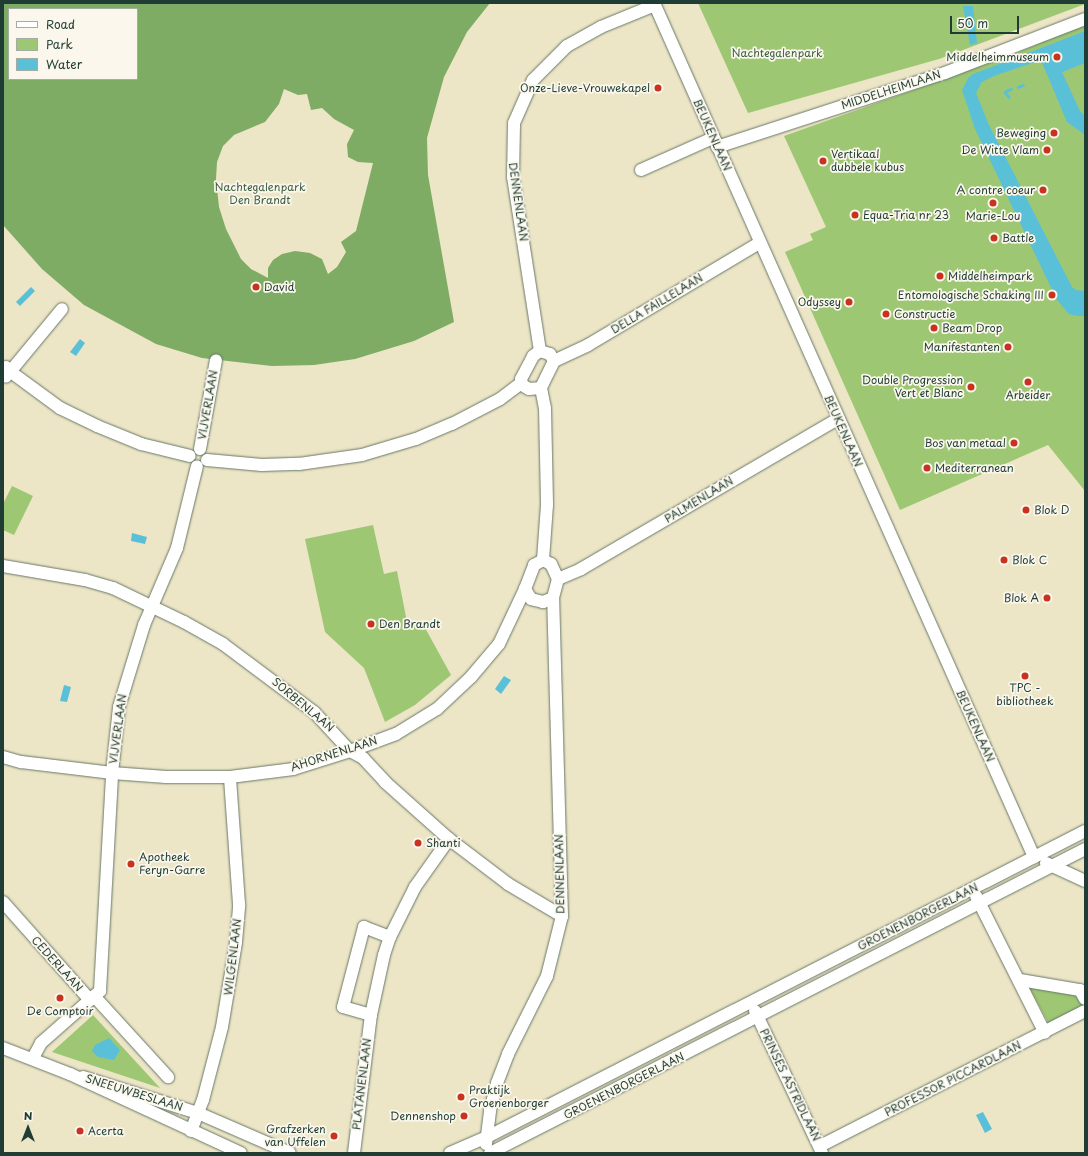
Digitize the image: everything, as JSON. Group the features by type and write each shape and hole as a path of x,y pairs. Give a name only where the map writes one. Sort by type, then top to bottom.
{"street":[{"name":"BEUKENLAAN","path":"654,4 715,143 755,246 838,419 1034,857"},
{"name":"DENNENLAAN","path":"540,351 513,177 514,123 533,80 567,46 601,27 654,4"},
{"name":"MIDDELHEIMLAAN","path":"641,170 715,143 945,73 1085,19"},
{"name":"DELLA FAILLELAAN","path":"554,361 588,345 755,246"},
{"path":"62,309 8,372 60,408 97,426 141,444 198,458 262,465 299,464 362,455 416,439 452,424 500,399 521,383 531,358 540,351 550,354 554,361 541,388 545,408 547,505 543,560"},
{"name":"VIJVERLAAN","path":"92,998 100,991 112,773 119,708 126,676 177,548 198,458 216,360"},
{"path":"521,383 529,390 541,388"},
{"name":"PALMENLAAN","path":"558,579 581,570 838,419"},
{"path":"543,560 551,564 558,579"},
{"path":"543,560 534,565 525,589 531,599 544,602 553,598"},
{"name":"SORBENLAAN","path":"3,566 85,580 113,588 153,606 223,644 314,712 350,751 363,758 385,782 449,839 508,884 562,916"},
{"name":"DENNENLAAN","path":"487,1137 497,1083 508,1054 547,976 562,916 553,598 558,579"},
{"name":"AHORNENLAAN","path":"3,757 21,762 112,773 166,777 230,777 293,769 350,751 396,734 437,709 471,677 499,644 525,589"},
{"name":"WILGENLAAN","path":"191,1131 198,1113 222,1027 236,942 239,904 230,777"},
{"name":"GROENENBORGERLAAN","path":"450,1153 487,1137 973,890 1085,831"},
{"name":"PLATANENLAAN","path":"354,1153 370,1015 390,937 422,874 449,839"},
{"name":"GROENENBORGERLAAN","path":"490,1153 758,1018 980,902 1056,869 1085,850"},
{"path":"1034,857 1056,869 1082,880"},
{"path":"973,890 1020,980 1045,1033"},
{"name":"CEDERLAAN","path":"3,902 92,998 41,1043 33,1058"},
{"path":"370,1015 343,1007 364,927 390,937"},
{"path":"1020,980 1080,990 1085,999"},
{"path":"92,998 168,1077"},
{"path":"750,1002 758,1018"},
{"name":"PROFESSOR PICCARDLAAN","path":"821,1150 1085,1011"},
{"name":"PRINSES ASTRIDLAAN","path":"758,1018 821,1150"},
{"name":"SNEEUWBESLAAN","path":"3,1048 33,1058 70,1074 191,1131"},
{"name":"SNEEUWBESLAAN","path":"70,1074 95,1079 198,1113"},
{"path":"198,1113 290,1153"},
{"path":"191,1131 241,1153"},
{"path":"486,1153 487,1137"}],"green space":[{"name":"Nachtegalenpark Den Brandt","path":"3,3 490,3 467,32 444,77 427,138 428,175 454,322 414,341 355,359 314,365 272,366 202,358 156,344 84,305 42,269 3,225","holes":["284,89 298,95 307,94 311,110 322,108 334,119 354,130 347,144 348,157 358,162 373,163 356,231 341,242 346,252 337,267 328,274 322,259 310,253 295,251 282,254 273,260 268,268 268,278 251,269 241,259 226,229 219,207 216,179 217,162 223,146 234,135 265,122 279,104"]},
{"name":"Nachtegalenpark","path":"698,3 1085,4 939,59 748,113"},
{"name":"Middelheimpark","path":"1085,24 1085,491 1048,445 900,510 785,252 813,240 810,234 826,227 784,136 1012,55"},
{"path":"12,486 33,496 14,535 3,530 3,504"},
{"name":"Den Brandt","path":"373,525 384,574 397,571 407,622 424,626 451,675 415,705 385,722 364,668 325,632 305,539"},
{"path":"1029,987 1077,994 1084,1006 1049,1024"},
{"path":"93,1015 160,1088 52,1052"}],"water":[{"path":"963,6 973,6 977,43 970,45"},
{"path":"1085,31 1085,63 1062,72 1080,111 1085,116 1085,135 1067,122 1041,60 994,76 982,82 976,93 989,125 1072,287 1076,290 1085,291 1085,316 1077,316 1069,314 1057,300 975,129 962,90 968,78 973,74"},
{"path":"31,287 35,291 20,306 16,302"},
{"path":"80,339 85,343 76,356 70,352"},
{"path":"132,533 147,537 145,544 131,541"},
{"path":"504,676 511,680 501,694 495,689"},
{"path":"64,685 71,687 67,702 60,701"},
{"path":"109,1038 120,1050 114,1060 98,1057 92,1051 95,1045"},
{"path":"983,1112 992,1129 985,1133 976,1115"}],"waterway":[{"path":"1018,87 1023,85"},
{"path":"1006,91 1011,89"},
{"path":"1005,92 1009,97"}],"place":[{"name":"Middelheimmuseum","path":"1057,57"},
{"name":"Onze-Lieve-Vrouwekapel","path":"658,88"},
{"name":"Beweging","path":"1054,133"},
{"name":"De Witte Vlam","path":"1047,150"},
{"name":"Vertikaal dubbele kubus","path":"823,161"},
{"name":"A contre coeur","path":"1043,190"},
{"name":"Marie-Lou","path":"993,203"},
{"name":"Equa-Tria nr 23","path":"855,215"},
{"name":"Battle","path":"994,238"},
{"name":"Middelheimpark","path":"940,276"},
{"name":"David","path":"256,287"},
{"name":"Entomologische Schaking III","path":"1052,295"},
{"name":"Odyssey","path":"849,302"},
{"name":"Constructie","path":"886,314"},
{"name":"Beam Drop","path":"934,328"},
{"name":"Manifestanten","path":"1008,347"},
{"name":"Arbeider","path":"1028,382"},
{"name":"Double Progression Vert et Blanc","path":"971,387"},
{"name":"Bos van metaal","path":"1014,443"},
{"name":"Mediterranean","path":"927,468"},
{"name":"Blok D","path":"1026,510"},
{"name":"Blok C","path":"1004,560"},
{"name":"Blok A","path":"1047,598"},
{"name":"Den Brandt","path":"371,624"},
{"name":"TPC - bibliotheek","path":"1025,676"},
{"name":"Shanti","path":"418,843"},
{"name":"Apotheek Feryn-Garre","path":"131,864"},
{"name":"De Comptoir","path":"60,998"},
{"name":"Praktijk Groenenborger","path":"461,1097"},
{"name":"Dennenshop","path":"464,1116"},
{"name":"Acerta","path":"80,1131"},
{"name":"Grafzerken van Uffelen","path":"334,1136"}]}
